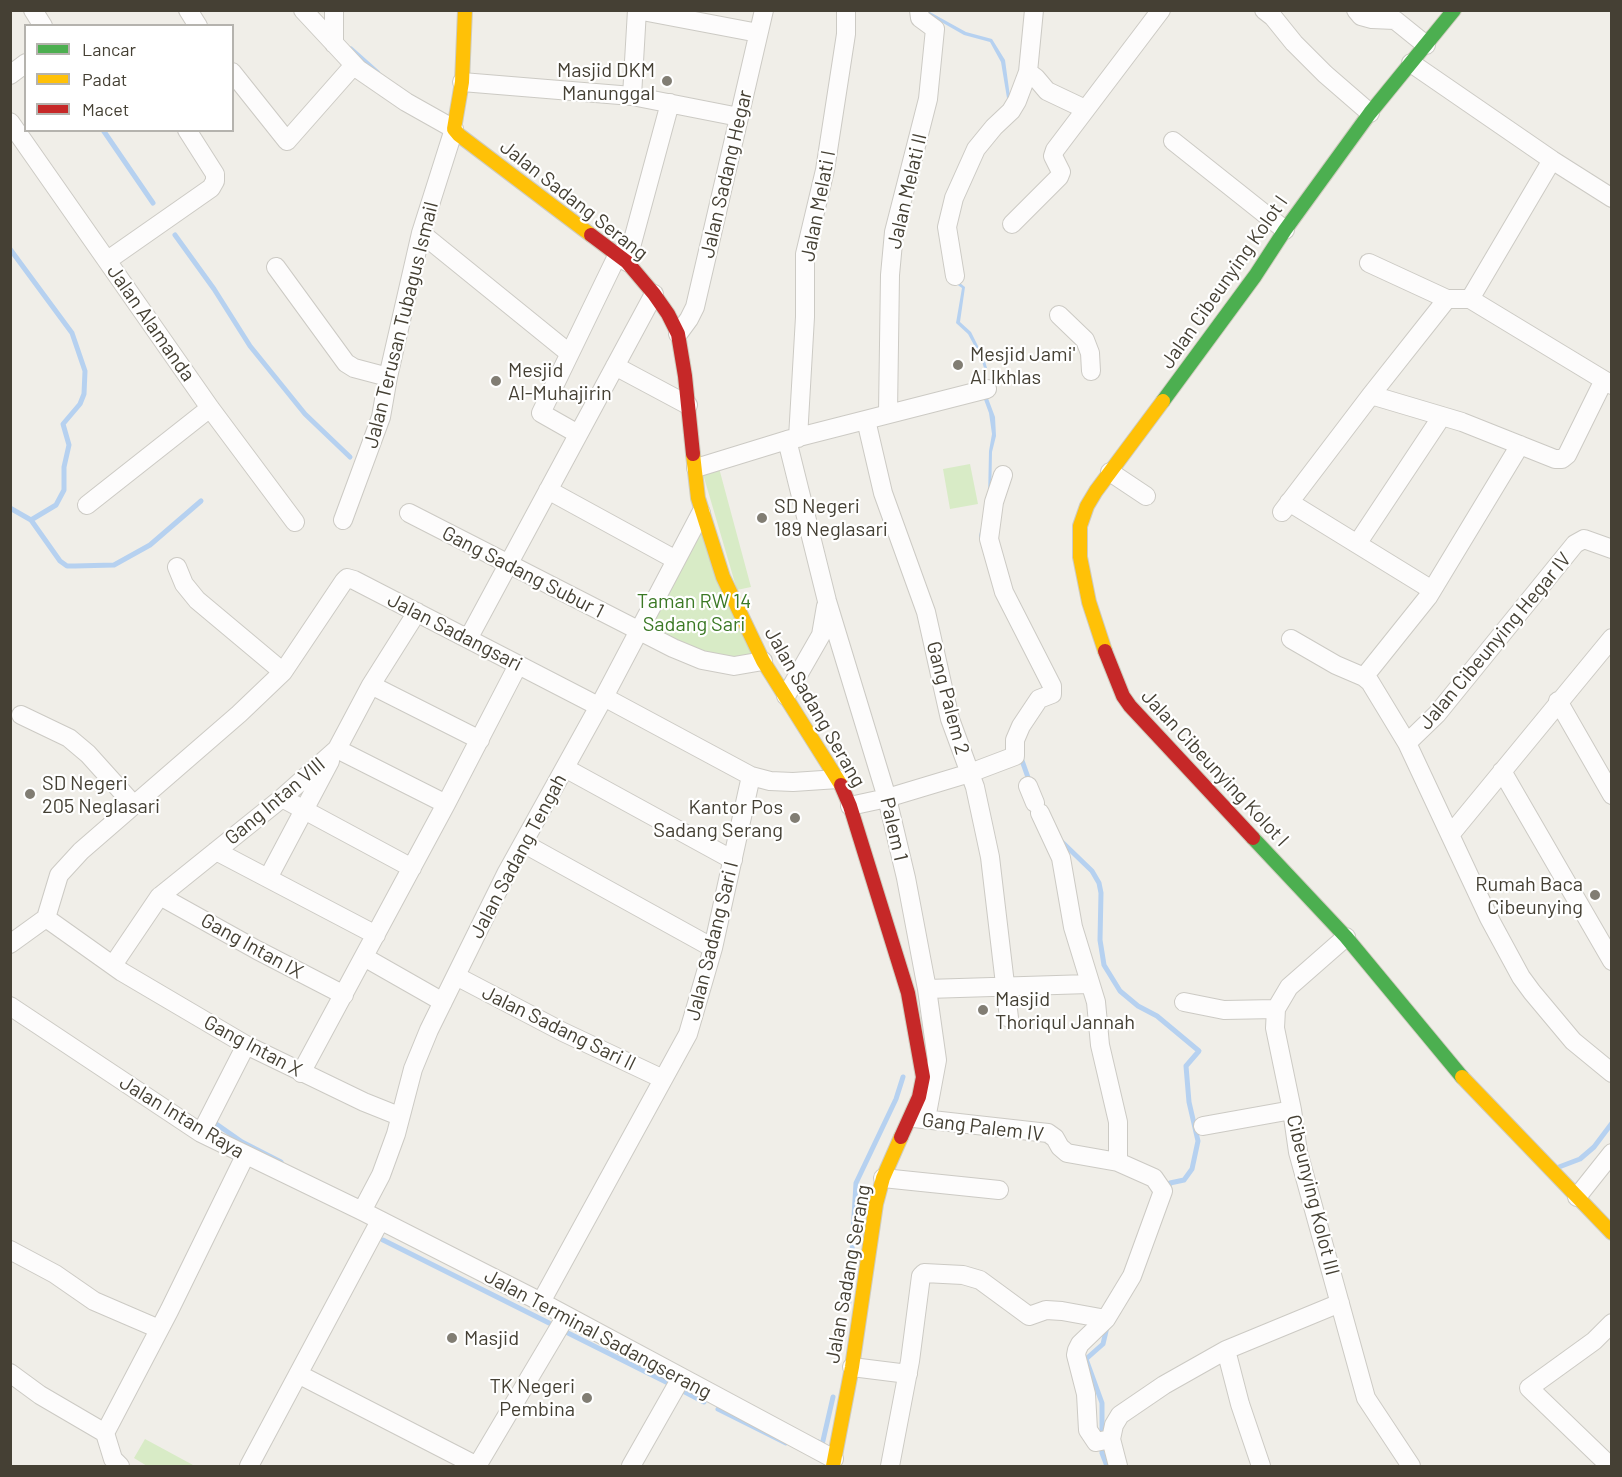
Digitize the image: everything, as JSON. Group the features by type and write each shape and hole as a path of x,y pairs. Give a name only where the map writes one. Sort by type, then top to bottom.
{"main road":[{"path":"454,129 462,82 465,10"},
{"name":"Jalan Cibeunying Kolot I","path":"1454,10 1370,112 1285,230 1255,276 1110,472 1087,506 1080,526 1080,557 1089,602 1109,665 1130,706 1347,937 1456,1070 1611,1233"},
{"name":"Jalan Sadang Serang","path":"454,129 622,258 654,294 668,314 678,334 701,513 723,577 763,661 838,779 850,806 890,932 910,1004 923,1077 918,1119 884,1178 876,1204 852,1367 833,1463"}],"street":[{"path":"33,10 42,24"},
{"path":"188,10 197,24"},
{"path":"303,10 354,65 406,102 454,129"},
{"path":"334,10 334,44"},
{"path":"632,96 637,10 753,32"},
{"name":"Jalan Sadang Hegar","path":"678,334 695,307 764,10"},
{"name":"Jalan Melati I","path":"792,439 805,317 805,254 827,159 846,34 846,10"},
{"path":"955,276 947,227 954,198 976,149 1011,111 1017,101 1028,72 1034,10"},
{"path":"1012,224 1059,177 1061,172 1053,156 1161,10"},
{"path":"1264,10 1325,74 1370,112"},
{"path":"1356,10 1361,16 1372,20 1395,20 1426,45"},
{"name":"Jalan Melati II","path":"888,413 890,275 894,232 927,99 935,28 923,21 919,12"},
{"path":"1411,63 1611,198"},
{"path":"10,75 24,64"},
{"path":"234,75 287,141 354,65"},
{"path":"1028,72 1047,91 1085,110"},
{"path":"462,82 632,96 739,117"},
{"path":"578,434 541,413 569,353 622,258 670,103"},
{"name":"Jalan Alamanda","path":"10,122 210,408 295,522"},
{"name":"Jalan Terusan Tubagus Ismail","path":"343,520 381,417 421,232 454,129"},
{"path":"108,260 211,188 215,181 215,174 188,132"},
{"path":"1173,141 1285,230"},
{"path":"1470,299 1552,160"},
{"path":"421,232 569,353"},
{"path":"1369,263 1447,299 1470,299 1608,383 1567,455 1562,459 1555,459 1442,416 1371,395"},
{"path":"276,267 346,363 354,368 388,377"},
{"path":"468,639 654,294"},
{"path":"1432,590 1357,544 1286,507 1447,299"},
{"path":"1059,315 1085,340 1089,353 1090,371"},
{"path":"615,366 688,405"},
{"path":"696,468 792,439 980,390"},
{"path":"87,505 210,408"},
{"path":"1357,544 1442,416"},
{"name":"Gang Palem 2","path":"866,420 883,493 926,612 950,719 975,787 990,857 1009,1018"},
{"name":"Palem 1","path":"792,439 827,601 887,798 927,989 937,1060 918,1119"},
{"path":"1364,677 1432,590 1520,445"},
{"path":"1110,472 1146,496"},
{"path":"850,806 887,798 969,773 1015,756 1015,740 1021,726 1052,686 1004,592 989,539 994,502 1003,475"},
{"path":"548,490 676,560"},
{"name":"Gang Sadang Subur 1","path":"409,513 637,630 702,660 734,666 763,661"},
{"name":"Jalan Sadang Tengah","path":"362,1211 381,1175 396,1134 413,1069 429,1029 523,843 701,513"},
{"name":"Jalan Cibeunying Hegar IV","path":"1407,743 1437,714 1575,544 1584,539 1611,549"},
{"path":"10,944 46,918 59,875 81,851 239,714 283,672 197,600 184,584 177,567"},
{"name":"Jalan Sadangsari","path":"283,672 347,578 518,665 601,702 751,776"},
{"path":"786,696 821,635 827,601"},
{"name":"Gang Intan VIII","path":"268,878 371,685 417,612"},
{"path":"1450,836 1611,638"},
{"path":"1291,639 1370,682 1407,743 1489,918 1532,992 1573,1041 1611,1073"},
{"path":"301,1073 518,665"},
{"path":"371,685 480,740"},
{"path":"1558,701 1611,795"},
{"path":"21,715 69,738 88,754 133,804"},
{"path":"336,750 446,804"},
{"name":"Gang Intan VIII","path":"113,965 160,896 282,798 336,750"},
{"path":"565,768 733,861"},
{"path":"1503,771 1611,961"},
{"path":"751,776 770,781 793,782 838,779"},
{"name":"Jalan Sadang Sari I","path":"541,1302 688,1034 713,948 751,776"},
{"path":"1029,786 1061,858 1072,927 1096,1002 1100,1045 1118,1122 1118,1162"},
{"path":"282,798 412,868"},
{"path":"523,843 713,948"},
{"name":"Gang Intan VIII","path":"216,851 376,935"},
{"name":"Gang Intan IX","path":"160,896 257,950 344,994"},
{"name":"Gang Intan X","path":"46,918 122,972 246,1045 301,1073 399,1116"},
{"path":"1184,1002 1218,1009 1276,1009 1289,987 1347,937"},
{"path":"364,957 443,1002"},
{"name":"Jalan Sadang Sari II","path":"456,976 563,1032 663,1079"},
{"path":"927,989 1089,984"},
{"name":"Jalan Intan Raya","path":"10,1006 201,1133 362,1211"},
{"name":"Cibeunying Kolot III","path":"1276,1009 1275,1028 1298,1152 1366,1398 1411,1467"},
{"path":"201,1133 246,1045"},
{"path":"1203,1126 1292,1110"},
{"name":"Gang Palem IV","path":"918,1119 1048,1133 1067,1153 1118,1162 1154,1178 1163,1191 1132,1276 1106,1319"},
{"path":"1576,1197 1611,1153"},
{"path":"105,1433 245,1155"},
{"path":"884,1178 999,1190"},
{"name":"Jalan Terminal Sadangserang","path":"362,1211 541,1302 833,1463"},
{"path":"249,1467 380,1221"},
{"path":"10,1250 55,1274 94,1301 159,1329"},
{"path":"890,1467 908,1374 921,1276 926,1272 963,1275 980,1280 1029,1316 1046,1310 1106,1319"},
{"path":"1118,1467 1111,1439 1114,1425 1120,1415 1164,1385 1226,1350 1340,1303"},
{"path":"298,1374 477,1466 566,1316"},
{"path":"1106,1319 1080,1344 1076,1355 1086,1394 1088,1430 1096,1442 1111,1439"},
{"path":"1610,1467 1529,1388 1594,1341 1611,1323"},
{"path":"1226,1350 1240,1404 1261,1467"},
{"path":"852,1367 908,1374"},
{"path":"10,1373 40,1395 105,1433 113,1459 120,1467"},
{"path":"630,1467 681,1378"}],"green space":[{"path":"970,464 978,504 950,509 943,469"},
{"path":"719,468 751,587 737,590 703,474"},
{"name":"Taman RW 14 Sadang Sari","path":"702,524 757,657 707,658 642,628"},
{"path":"145,1439 193,1465 147,1466 134,1458"}],"water":[{"path":"922,11 928,11 966,32 992,39 1005,60 1011,104 979,138 953,193 945,226 952,277 965,287 960,322 971,332 984,358 987,368 983,385 995,417 996,436 992,452 991,501 983,536 996,580 1045,678 1049,693 1031,728 1024,725 1041,701 1043,690 992,581 979,536 988,499 989,451 992,434 989,413 979,386 984,368 968,334 956,323 962,288 949,279 941,226 950,192 977,136 1008,104 1001,62 990,42 964,35"}],"waterway":[{"path":"351,49 378,73"},
{"path":"104,132 153,203"},
{"path":"175,235 214,289 250,346 305,414 350,457"},
{"path":"10,249 72,333 85,371 84,394 80,404 63,424 69,445 64,467 64,490 56,505 31,520"},
{"path":"10,508 31,520 60,561 67,566 114,565 150,545 201,501"},
{"path":"1020,755 1030,783"},
{"path":"1061,841 1092,871 1099,883 1101,893 1100,940 1104,965 1120,991 1138,1006 1157,1016 1199,1051 1186,1066 1189,1102 1198,1141 1192,1169 1184,1180 1170,1183 1167,1191"},
{"path":"849,1302 856,1183 896,1099 903,1077"},
{"path":"212,1121 242,1142 281,1162"},
{"path":"1559,1167 1580,1159 1594,1147 1612,1123"},
{"path":"383,1240 549,1323"},
{"path":"1102,1436 1102,1403 1086,1359 1103,1344 1107,1327"},
{"path":"566,1332 668,1383"},
{"path":"681,1390 704,1402"},
{"path":"818,1442 822,1445 833,1397"},
{"path":"718,1409 786,1443"},
{"path":"1102,1445 1102,1453 1107,1466"}],"traffic: fast":[{"path":"1163,401 1370,113 1454,10"},
{"path":"1253,838 1346,937 1462,1077"}],"traffic: slow":[{"path":"465,10 462,82 454,129 591,235"},
{"path":"1105,651 1089,602 1080,557 1080,526 1087,506 1096,491 1163,401"},
{"path":"693,454 698,498 723,577 763,661 841,785"},
{"path":"1462,1077 1612,1233"},
{"path":"833,1466 852,1367 876,1204 883,1178 901,1137"}],"traffic: jam":[{"path":"591,235 627,262 654,294 678,334 693,454"},
{"path":"1105,651 1123,696 1130,706 1253,838"},
{"path":"841,785 850,806 908,993 923,1077 919,1097 901,1137"}],"place":[{"name":"Masjid DKM Manunggal","path":"667,81"},
{"name":"Mesjid Jami' Al Ikhlas","path":"958,365"},
{"name":"Mesjid Al-Muhajirin","path":"496,381"},
{"name":"SD Negeri 189 Neglasari","path":"762,518"},
{"name":"SD Negeri 205 Neglasari","path":"30,794"},
{"name":"Kantor Pos Sadang Serang","path":"795,818"},
{"name":"Rumah Baca Cibeunying","path":"1595,895"},
{"name":"Masjid Thoriqul Jannah","path":"983,1010"},
{"name":"Masjid","path":"452,1338"},
{"name":"TK Negeri Pembina","path":"587,1398"}]}
